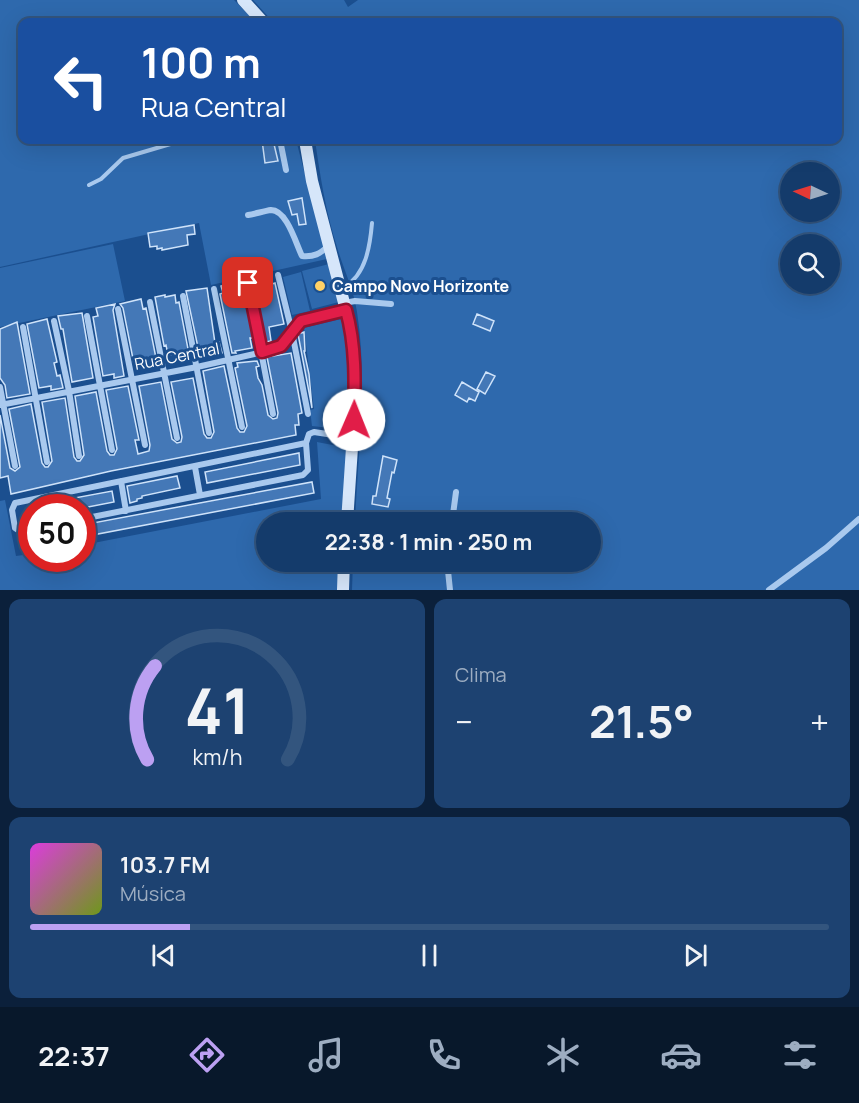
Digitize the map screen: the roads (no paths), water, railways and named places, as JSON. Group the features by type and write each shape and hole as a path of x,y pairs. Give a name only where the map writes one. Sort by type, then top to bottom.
{"main road":[{"path":"243,0 259,18"},
{"path":"305,144 312,181 351,331 355,368 348,512"},
{"path":"343,590 344,572"}],"street":[{"path":"281,144 286,170"},
{"path":"248,215 274,210 281,213 288,223 302,256 311,257 321,253 329,246"},
{"path":"278,275 308,414"},
{"path":"248,283 273,414"},
{"path":"214,289 242,427"},
{"path":"183,296 209,433"},
{"name":"Rua Central","path":"2,405 262,352 281,346 304,320 355,301 392,304"},
{"path":"150,302 177,438"},
{"path":"118,309 145,445"},
{"path":"87,316 112,450"},
{"path":"54,321 69,391 79,456"},
{"path":"23,327 47,462"},
{"path":"0,387 15,466"},
{"path":"96,516 306,474 309,465 306,443 308,435 314,432 353,438"},
{"path":"58,494 306,443"},
{"path":"195,467 200,495"},
{"path":"121,481 126,511"},
{"path":"453,512 456,492"},
{"path":"18,502 15,503 12,510 15,528 18,530"},
{"path":"769,590 826,548 859,519"},
{"path":"448,572 450,590"}],"lane":[{"path":"89,185 101,179 123,158 170,144"},
{"path":"340,289 352,281 363,265 372,223"}],"place":[{"name":"Campo Novo Horizonte","path":"320,286"}]}
